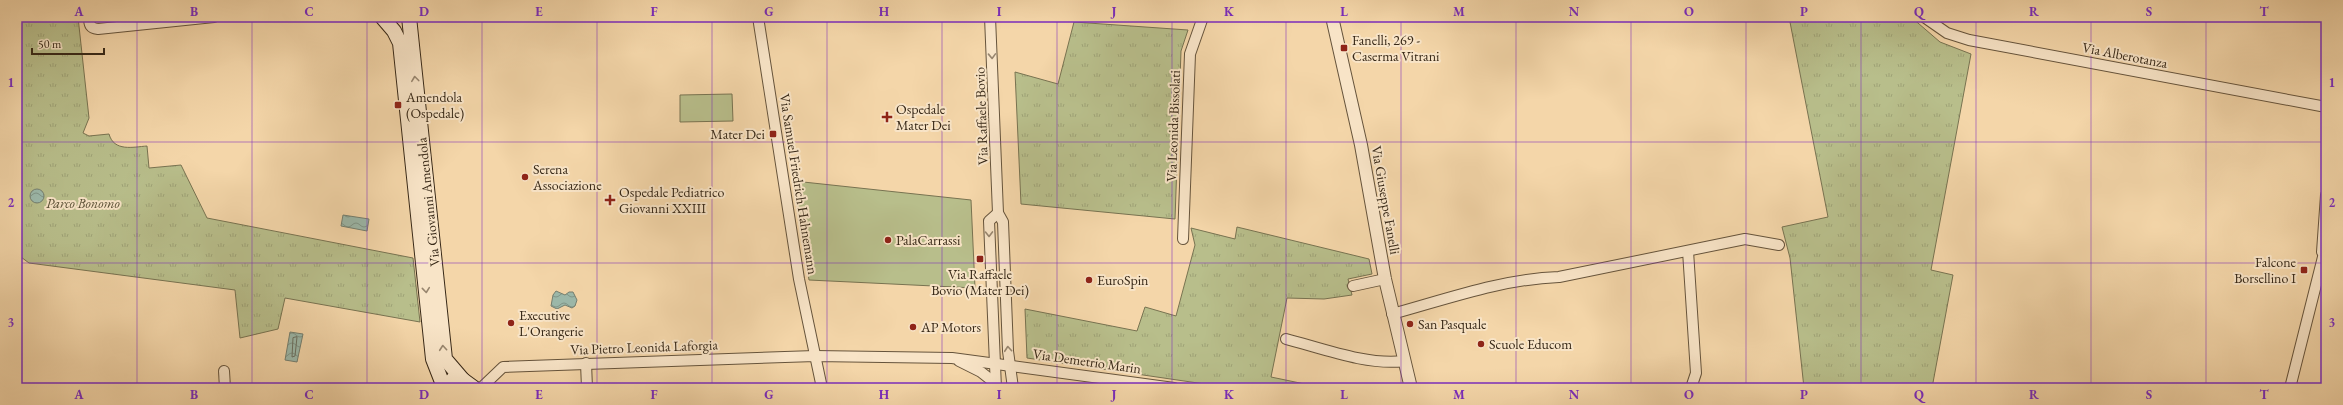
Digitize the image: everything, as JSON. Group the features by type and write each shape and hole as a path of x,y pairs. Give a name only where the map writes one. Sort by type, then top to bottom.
{"main road":[{"name":"Via Giovanni Amendola","path":"383,18 398,20 404,17"},
{"name":"Via Giovanni Amendola","path":"409,17 444,359 463,380 474,388"},
{"name":"Via Giovanni Amendola","path":"383,18 394,31 400,43 433,359 439,385 456,378 463,380"}],"street":[{"path":"89,17 90,25 98,29 214,17"},
{"name":"Via Samuel Friedrich Hahnemann","path":"758,17 799,279 822,388"},
{"name":"Via Raffaele Bovio","path":"990,17 998,213 1003,222 1010,365 1013,388"},
{"name":"Via Giuseppe Fanelli","path":"1332,17 1361,145 1392,314 1411,388"},
{"name":"Via Alberotanza","path":"1924,17 1947,33 1969,40 2325,110"},
{"name":"Via Leonida Bissolati","path":"1183,239 1190,54 1199,19"},
{"path":"2321,258 2326,195"},
{"path":"996,386 989,221 998,213"},
{"path":"2290,388 2321,258 2326,223"},
{"path":"1392,314 1492,286 1532,278 1559,277 1745,239 1778,245"},
{"path":"2321,258 2326,245"},
{"path":"1688,251 1696,373 1691,388"},
{"path":"1353,286 1385,279"},
{"path":"1286,339 1373,361 1389,363 1404,361"},
{"name":"Via Pietro Leonida Laforgia","path":"481,388 504,368 586,363 816,356 952,358"},
{"path":"952,358 981,372 996,386"},
{"name":"Via Demetrio Marin","path":"952,358 995,362 1174,388"},
{"path":"586,363 587,388"},
{"path":"224,371 225,388"}],"green space":[{"name":"Parco Bonomo","path":"17,17 78,17 89,118 83,133 89,136 109,134 111,140 120,146 147,146 149,168 181,165 207,218 413,258 420,322 285,298 278,329 240,338 235,290 29,263 17,254"},
{"path":"1789,17 1911,17 1940,42 1971,54 1931,270 1953,275 1932,388 1804,388 1790,258 1782,227 1828,217"},
{"path":"1074,22 1188,30 1181,51 1175,219 1021,204 1015,72 1058,84"},
{"path":"732,94 733,121 680,122 680,95"},
{"name":"PalaCarrassi","path":"794,181 971,200 975,288 809,280"},
{"path":"1237,227 1369,259 1372,274 1348,279 1352,295 1324,299 1287,298 1271,377 1324,388 1232,388 1027,358 1025,309 1137,331 1145,307 1176,316 1195,245 1191,228 1235,239"}],"water":[{"path":"34,189 40,189 44,193 44,199 40,203 34,203 30,199 30,193"},
{"path":"343,215 369,219 367,231 341,226"},
{"path":"556,291 565,295 569,292 573,292 577,300 575,306 572,308 565,305 557,309 551,306 553,295"},
{"path":"290,332 303,334 297,362 285,360"}],"place":[{"name":"Fanelli, 269 - Caserma Vitrani","path":"1344,48"},
{"name":"Amendola (Ospedale)","path":"398,105"},
{"name":"Ospedale Mater Dei","path":"887,117"},
{"name":"Mater Dei","path":"773,134"},
{"name":"Serena Associazione","path":"525,177"},
{"name":"Ospedale Pediatrico Giovanni XXIII","path":"610,200"},
{"name":"PalaCarrassi","path":"888,240"},
{"name":"Via Raffaele Bovio (Mater Dei)","path":"980,259"},
{"name":"Falcone Borsellino I","path":"2304,270"},
{"name":"EuroSpin","path":"1089,280"},
{"name":"Executive L'Orangerie","path":"511,323"},
{"name":"San Pasquale","path":"1410,324"},
{"name":"AP Motors","path":"913,327"},
{"name":"Scuole Educom","path":"1481,344"}]}
